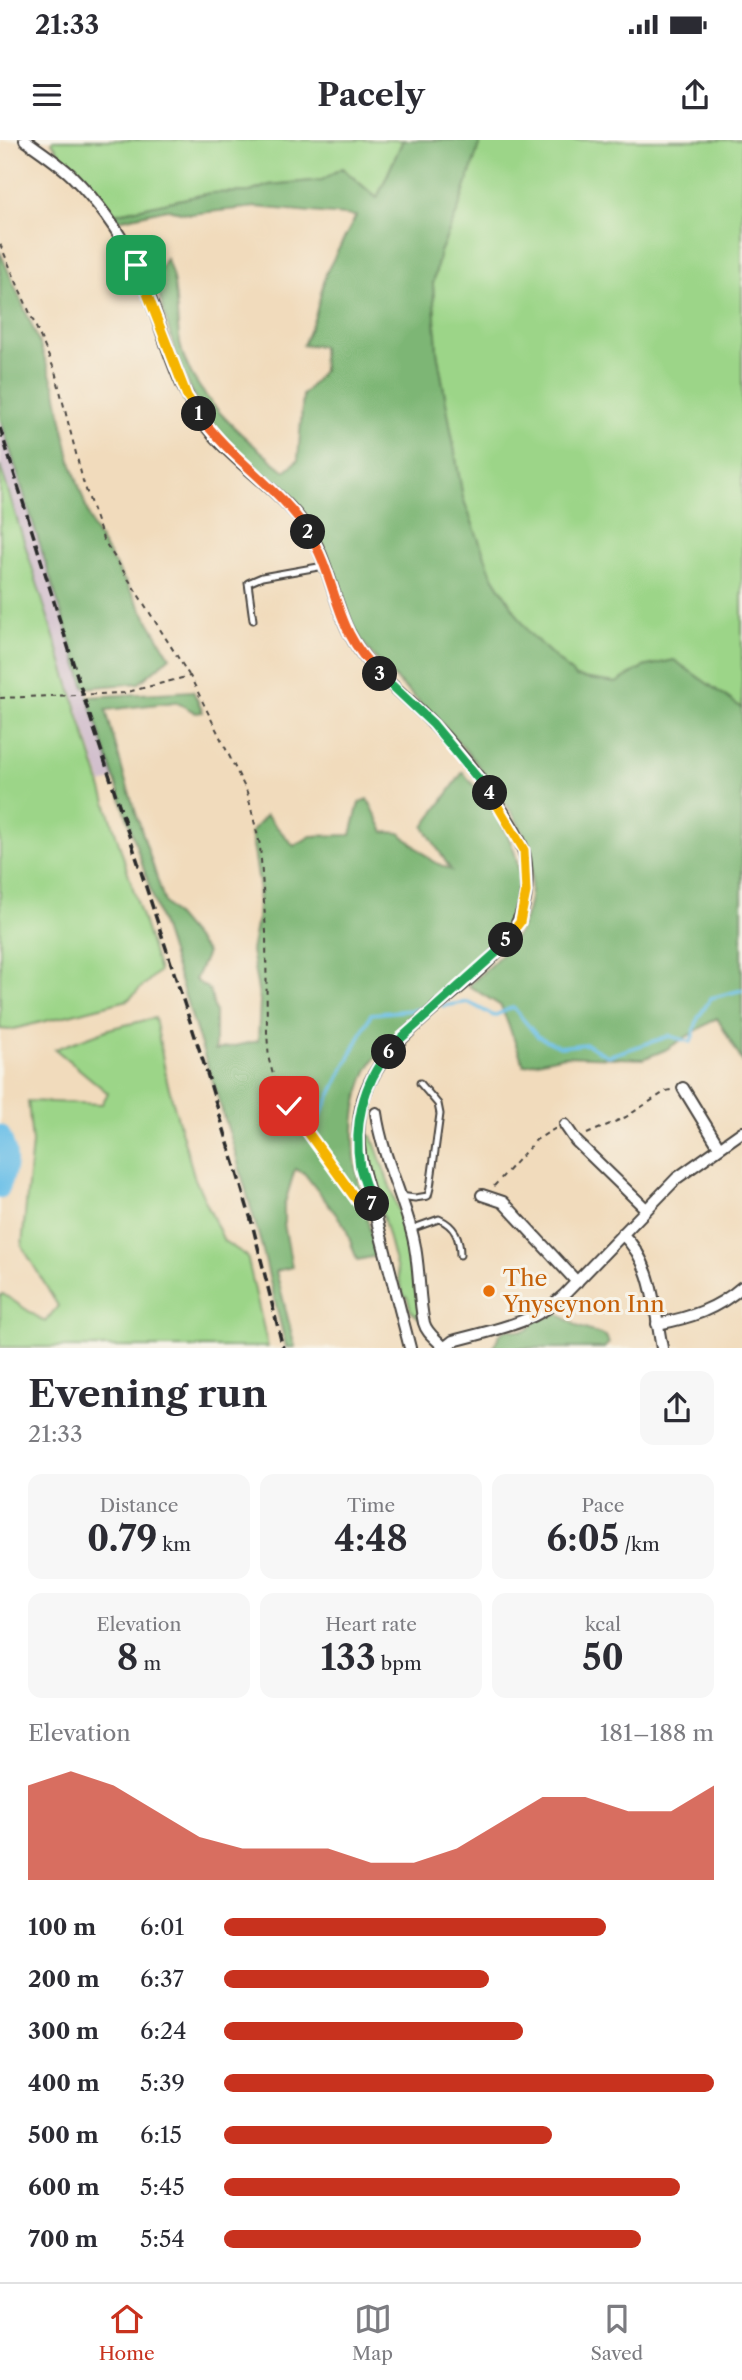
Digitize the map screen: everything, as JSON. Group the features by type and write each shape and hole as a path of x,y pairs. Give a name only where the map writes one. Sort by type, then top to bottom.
{"street":[{"path":"24,140 69,174 108,217 136,265 187,396 213,435 297,515 317,546 353,644 373,667 433,724 483,782 524,850 526,892 520,922 497,952 398,1041 380,1062 360,1110 360,1167 410,1348"},
{"path":"683,1087 719,1147"},
{"path":"376,1113 385,1154 411,1229 420,1276 424,1322 432,1337 444,1348 453,1341 534,1317 556,1303 677,1178 742,1132"},
{"path":"565,1125 575,1140 646,1209"},
{"path":"485,1195 503,1202 577,1282"},
{"path":"622,1234 634,1244 646,1266 662,1348"},
{"path":"657,1324 693,1317 726,1300 742,1287"}],"lane":[{"path":"253,620 248,583 262,577 324,566"},
{"path":"400,1196 428,1196 430,1188 440,1114 439,1104 420,1083"},
{"path":"411,1229 439,1220 447,1223 453,1228 460,1244 460,1255"}],"path":[{"path":"0,244 55,371 83,481 103,539 190,676 247,792 260,845 267,1033 269,1060 274,1078 289,1106 366,1213 374,1210"},
{"path":"0,698 124,694 190,676"},
{"path":"575,1140 626,1117 666,1091 683,1087"},
{"path":"485,1195 536,1140 552,1129 565,1125"}],"shaded area":[{"path":"0,418 114,779 102,784 0,465"}],"green space":[{"path":"53,140 403,140 377,198 342,168 323,180 269,185 250,192 210,193 114,214 93,189 68,166"},
{"path":"403,140 481,140 457,213 440,252 433,284 437,351 463,498 492,575 529,633 576,677 616,683 643,667 674,660 742,708 742,1061 717,1018 665,1050 643,1059 564,1056 524,1065 501,1006 469,986 503,953 525,918 532,871 528,844 523,832 502,798 466,751 371,653 345,614 321,543 279,490 216,426 185,378 155,279 166,258 175,289 180,343 195,380 207,398 237,430 285,471 298,460 303,395 323,371 322,346 303,345 315,317 326,273 356,216 256,207 190,214 167,209 118,220 114,214 210,193 250,192 269,185 322,180 342,168 377,198"},
{"path":"481,140 742,140 742,708 674,660 643,667 616,683 576,678 529,634 492,575 463,498 437,351 433,284 440,252 457,213"},
{"path":"0,252 39,342 56,391 70,459 93,528 170,657 139,683 85,688 0,418"},
{"path":"0,465 159,971 128,1000 10,1030 0,1029"},
{"path":"193,691 203,712 196,713 176,702 106,710 165,903 207,953 195,980 210,990 215,1012 215,1050 258,1041 260,1001 251,951 257,920 259,883 251,832 266,815 294,846 311,836 351,835 359,803 368,799 384,832 400,833 432,861 451,870 424,827 463,772 501,824 515,853 519,875 517,910 508,930 445,995 383,1048 364,1078 357,1100 354,1145 360,1190 377,1256 357,1260 345,1226 304,1173 295,1169 284,1206 284,1224 292,1267 276,1271 295,1347 286,1347 262,1247 232,1141 88,697"},
{"path":"155,1018 167,1081 195,1179 224,1241 247,1256 268,1347 0,1347 0,1296 3,1294 45,1322 58,1306 22,1246 32,1143 28,1101 102,1104 108,1093 55,1049 112,1028"},
{"path":"367,1136 372,1136 408,1237 421,1320 411,1311 407,1297 404,1297 369,1162"},
{"path":"557,1313 579,1327 606,1336 609,1343 604,1348 493,1348 499,1335 506,1329 529,1329 537,1320"}],"waterway":[{"path":"443,1006 468,1002 494,1016 513,1007 537,1036 560,1047 586,1044 608,1056 670,1036 691,1042 698,1018 711,998 742,990"},
{"path":"312,1132 371,1014 432,1008"},
{"path":"0,1134 8,1161 0,1189"}],"railway":[{"path":"0,428 84,698 207,1073 252,1223 283,1348"}],"place":[{"name":"The Ynyscynon Inn","path":"489,1291"}],"route":[{"path":"136,265 187,396 213,435 297,515 317,546 353,644 373,667 433,724 483,782 524,850 526,892 520,922 497,952 398,1041 380,1062 368,1086 360,1110 358,1133 360,1167 374,1210 366,1213 289,1106"}]}
